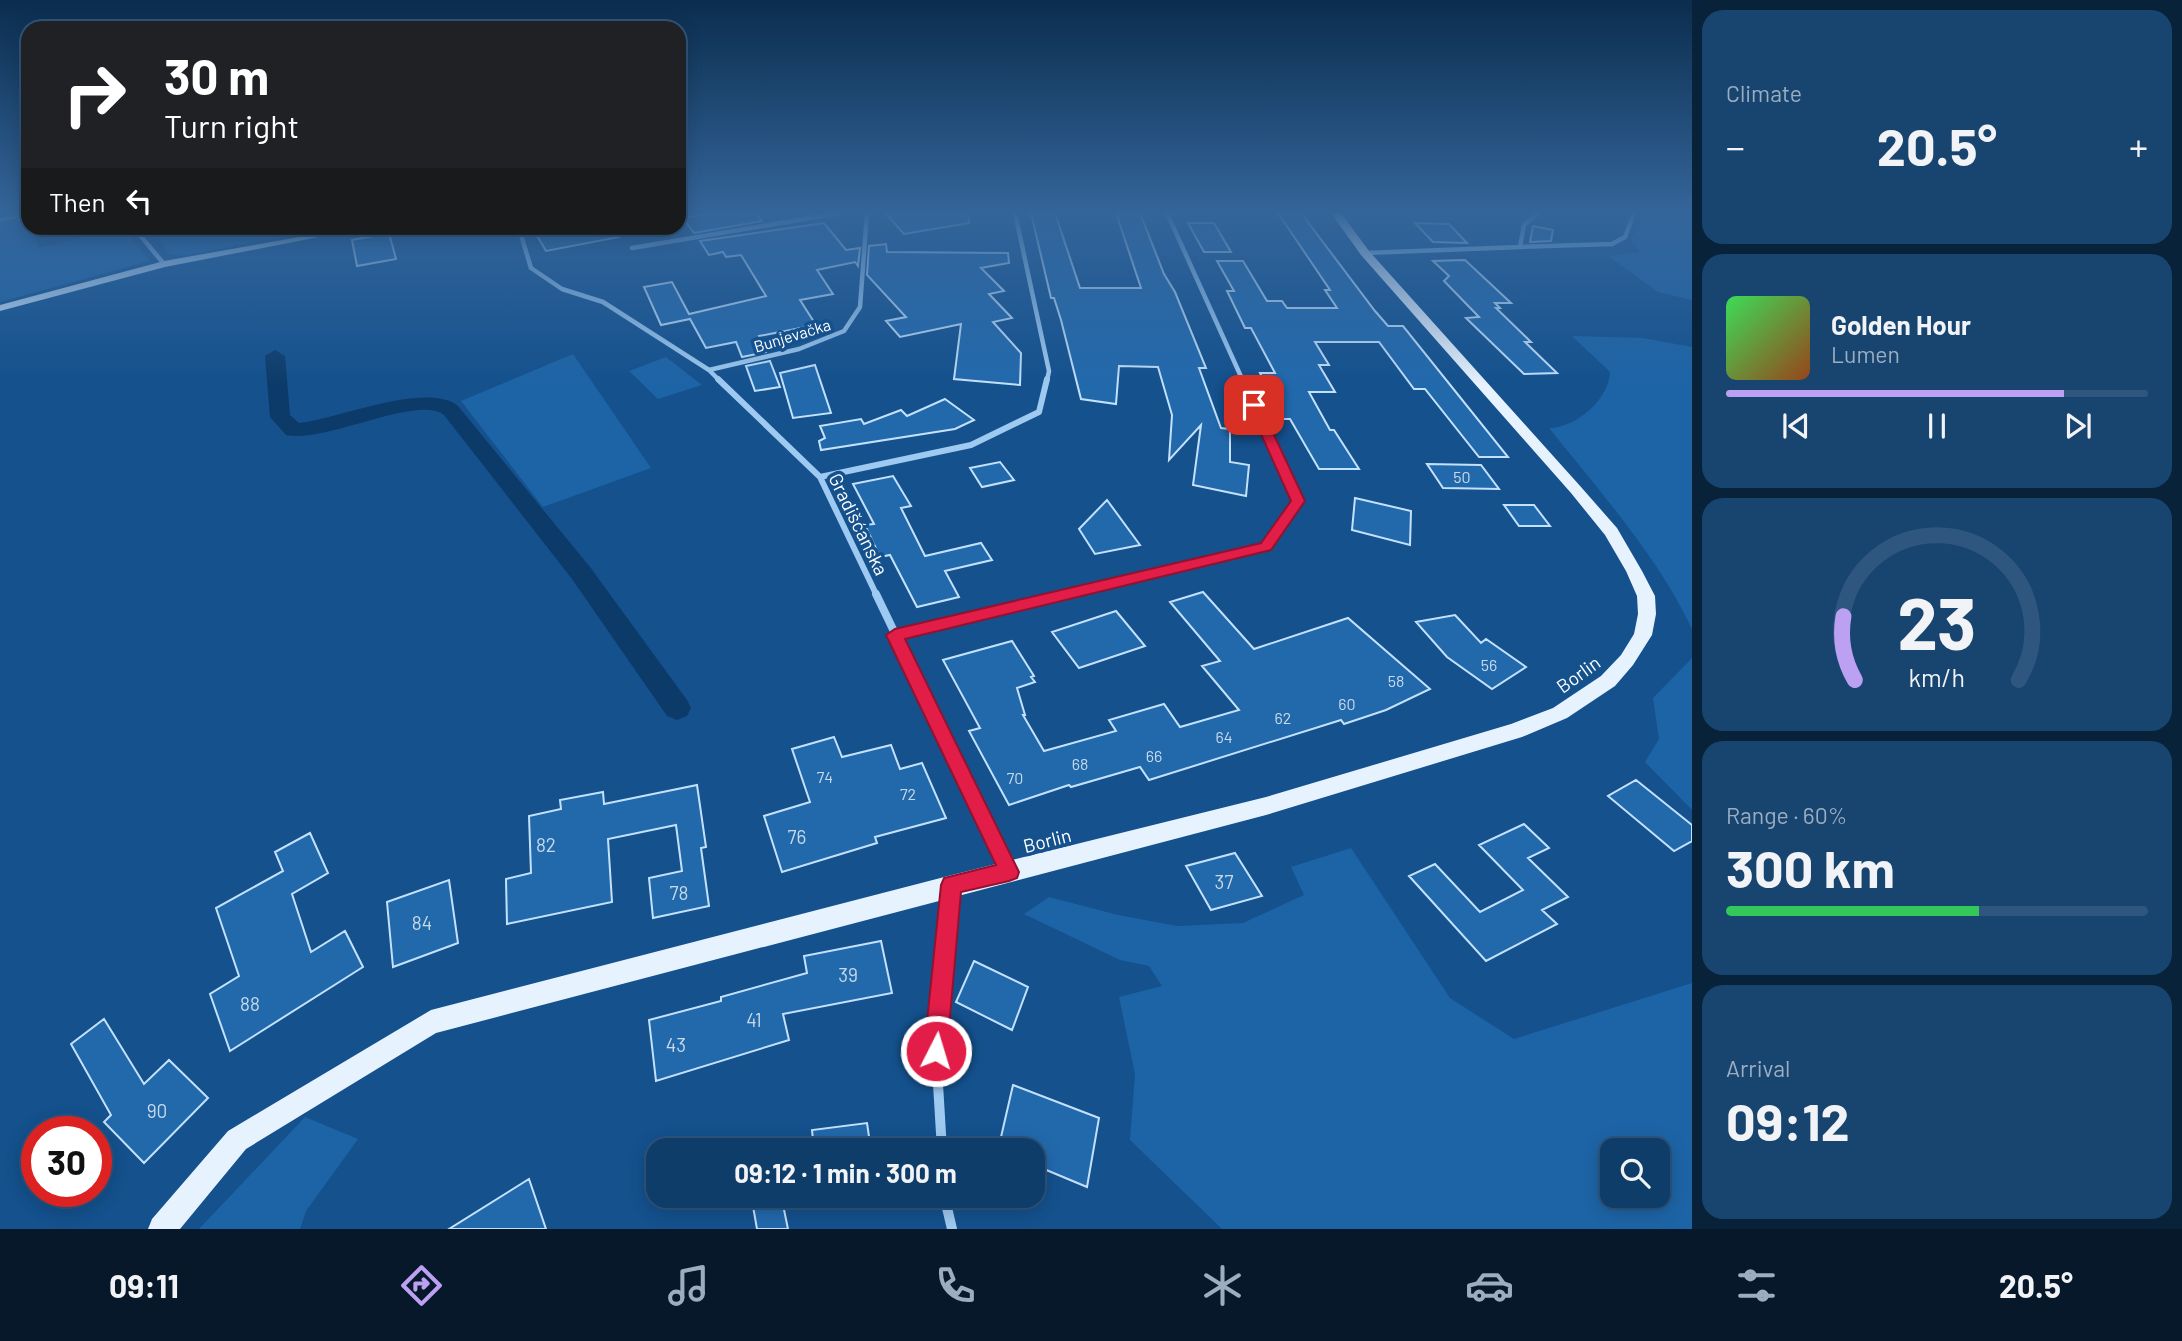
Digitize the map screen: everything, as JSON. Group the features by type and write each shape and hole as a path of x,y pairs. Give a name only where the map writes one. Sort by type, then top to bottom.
{"main road":[{"path":"0,308 140,270"},
{"name":"Borlin","path":"162,1229 237,1140 431,1022 952,885 1266,806 1515,731 1560,713 1608,681 1627,660 1643,635 1647,614 1646,596 1634,571 1611,532 1380,270"}],"street":[{"name":"Gradišćanska","path":"534,270 562,289 603,302 709,370 820,477 1009,872"},
{"name":"Bunjevačka","path":"709,370 799,349 844,331 860,307 863,270"},
{"path":"820,477 971,445 1039,412 1049,371 1027,270"},
{"path":"895,635 1266,547 1298,501 1193,270"},
{"path":"941,1138 936,1051 952,885"},
{"path":"947,1208 952,1229"}],"shaded area":[{"path":"0,270 116,270 0,302"},
{"path":"1628,270 1692,270 1692,300 1658,292"},
{"path":"1572,336 1643,338 1692,347 1692,629 1645,550 1549,428 1559,427 1579,418 1597,402 1608,382 1610,372"},
{"path":"573,354 651,468 543,507 461,401"},
{"path":"666,357 702,385 658,399 629,371"},
{"path":"1692,658 1692,810 1645,762 1659,739 1653,698"},
{"path":"1351,848 1450,998 1514,1039 1692,983 1692,1229 1222,1229 1130,1140 1135,1074 1119,997 1162,986 1149,966 1120,960 1024,914 1049,897 1118,915 1177,926 1243,923 1304,895 1291,867"},
{"path":"305,1117 358,1139 306,1211 300,1229 199,1229"}],"building":[{"path":"750,270 817,270 833,294 800,300 816,325 759,336 766,352 742,357 736,342 706,348 690,319 661,325 644,287 672,282 689,314 766,296"},
{"path":"867,270 983,270 1004,291 989,294 1012,318 993,322 1021,353 1020,385 954,379 961,324 900,337 886,321 906,317 867,275"},
{"path":"1044,270 1074,270 1080,288 1141,288 1135,270 1163,270 1175,292 1206,368 1199,368 1221,428 1230,429 1230,462 1249,465 1246,496 1193,485 1201,425 1169,460 1172,415 1158,367 1119,366 1116,404 1081,399 1061,320 1054,298 1051,298"},
{"path":"1222,270 1249,270 1267,301 1282,301 1287,308 1337,308 1325,290 1330,290 1317,270 1344,270 1388,326 1403,326 1508,457 1479,457 1425,389 1414,389 1379,342 1315,342 1329,365 1319,365 1335,392 1309,392 1330,430 1334,430 1359,469 1319,469 1290,419 1282,419 1272,399 1260,373 1275,373 1251,328 1245,328 1227,291 1234,291"},
{"path":"1443,270 1476,270 1511,303 1495,303 1500,308 1496,308 1531,342 1525,342 1557,373 1524,374 1466,318 1479,317 1444,281 1449,276"},
{"path":"770,361 780,387 755,391 746,366"},
{"path":"815,365 831,413 793,418 780,373"},
{"path":"945,399 974,420 955,429 821,450 819,441 825,438 820,426 861,419 864,424 901,410 907,416"},
{"path":"1000,462 1014,480 982,487 970,468"},
{"path":"1427,464 1481,465 1499,489 1443,488"},
{"path":"893,476 911,506 901,508 925,556 981,543 992,560 945,571 959,597 917,607 890,555 880,557 865,525 874,524 853,484"},
{"path":"1355,498 1411,511 1410,545 1352,530"},
{"path":"1107,500 1140,545 1095,554 1079,529"},
{"path":"1504,505 1534,505 1550,526 1519,526"},
{"path":"1203,592 1254,649 1348,618 1430,689 1386,710 1344,724 1341,720 1149,780 1140,767 1071,787 1069,785 1009,805 969,731 980,728 943,660 1012,641 1034,676 1031,677 1035,682 1017,688 1023,715 1044,751 1116,731 1109,720 1164,704 1180,727 1239,710 1202,666 1220,661 1170,602"},
{"path":"1116,611 1145,646 1079,668 1052,632"},
{"path":"1455,615 1481,643 1486,639 1526,667 1492,689 1447,657 1416,622"},
{"path":"834,737 842,757 891,745 900,769 922,763 946,818 875,837 877,843 782,872 764,816 810,802 792,749"},
{"path":"1636,780 1692,825 1692,841 1674,851 1608,796"},
{"path":"697,785 706,847 701,848 709,906 653,918 649,878 682,871 676,825 608,839 612,902 507,924 506,879 531,873 529,816 561,809 560,800 603,792 604,804"},
{"path":"1524,824 1549,848 1528,858 1568,897 1542,910 1557,924 1486,961 1409,876 1435,864 1480,912 1523,890 1479,845"},
{"path":"310,833 328,873 292,894 311,952 345,931 363,967 230,1051 210,994 239,976 216,908 283,871 275,852"},
{"path":"1235,853 1262,896 1211,910 1186,866"},
{"path":"449,880 458,943 393,967 387,902"},
{"path":"881,941 892,993 783,1014 789,1040 656,1081 649,1020 721,1001 721,997 807,973 804,956"},
{"path":"974,961 1028,987 1012,1030 956,1002"},
{"path":"104,1019 144,1084 169,1060 208,1098 144,1163 112,1130 112,1116 71,1044"},
{"path":"1013,1085 1099,1118 1087,1187 1045,1169 1045,1138 1001,1138"},
{"path":"867,1123 869,1138 813,1138 812,1130"},
{"path":"529,1179 546,1229 449,1229"},
{"path":"753,1208 784,1208 788,1229 757,1229"}],"waterway":[{"path":"275,356 280,417 294,430 329,425 412,405 442,405 451,411 581,573 677,708"}],"route":[{"path":"936,1051 952,885 1009,872 895,635 1266,547 1298,501 1254,405"}]}
